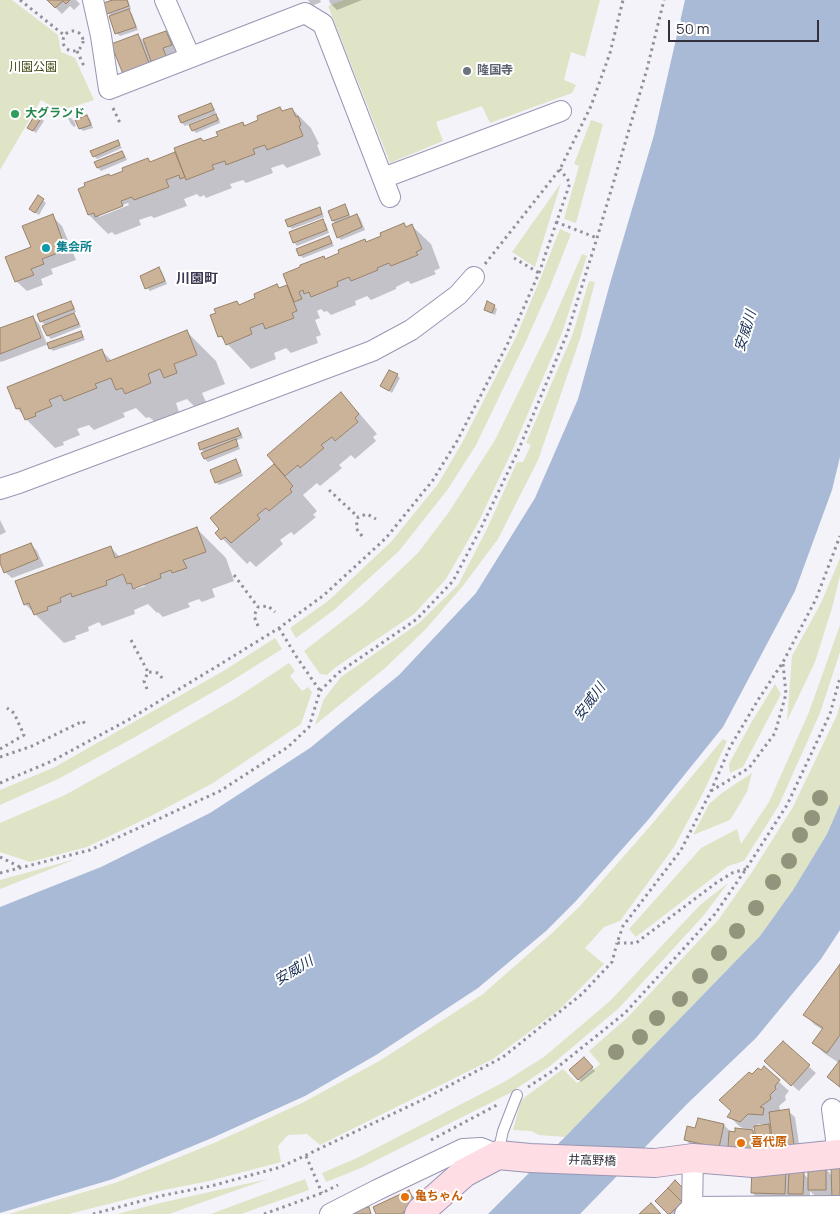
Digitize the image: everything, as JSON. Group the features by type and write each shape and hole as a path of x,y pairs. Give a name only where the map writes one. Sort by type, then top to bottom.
{"street":[{"path":"93,0 101,36 109,89 305,13 323,24 390,197"},
{"path":"165,0 190,57"},
{"path":"383,178 561,111"},
{"path":"0,489 372,351 411,330 458,295 474,278"},
{"path":"832,1109 839,1154"},
{"path":"330,1214 463,1150 481,1148 498,1154"},
{"path":"419,1214 464,1173 498,1154"},
{"name":"井高野橋","path":"498,1154 530,1158 655,1163 694,1158 753,1163 839,1154"},
{"path":"694,1158 689,1211 840,1206"}],"lane":[{"path":"498,1154 503,1131 517,1095"}],"path":[{"path":"20,0 64,35"},
{"path":"474,278 560,169 592,106 610,54 624,0"},
{"path":"0,873 90,850 220,791 288,747 309,727 320,691 338,672 417,619 453,581 518,451 567,334 647,70 664,0"},
{"path":"70,31 78,32 83,38 83,45 77,51 68,51 62,44 64,35 70,31"},
{"path":"0,783 52,761 128,720 279,628 324,595 386,538 433,480 457,441 508,343 539,273 570,183 560,169"},
{"path":"556,222 597,238"},
{"path":"514,258 539,273"},
{"path":"329,490 358,517"},
{"path":"358,517 367,514 376,519"},
{"path":"358,517 356,528 362,536"},
{"path":"94,1214 160,1196 219,1184 281,1167 306,1156 424,1099 503,1057 582,994 612,962 624,926 681,850 711,791 730,747 783,662 816,599 840,536"},
{"path":"234,575 258,608"},
{"path":"258,608 268,606 275,612"},
{"path":"258,608 254,616 258,626"},
{"path":"279,628 320,691"},
{"path":"130,640 148,672"},
{"path":"711,791 749,768 775,733 786,694 783,662"},
{"path":"148,672 158,673 163,679"},
{"path":"147,689 144,681 148,672"},
{"path":"430,1140 517,1095 554,1070 625,1013 714,914 746,869 787,805 830,714 840,678"},
{"path":"0,749 24,735 14,713 7,708"},
{"path":"0,757 32,746 83,721 86,726"},
{"path":"0,857 21,868"},
{"path":"617,943 636,943 716,883 732,873 746,869"},
{"path":"306,1156 322,1193"},
{"path":"264,1214 322,1193 346,1181"}],"green space":[{"name":"川園公園","path":"0,0 12,0 58,35 61,52 75,58 94,100 60,111 41,100 0,170"},
{"name":"隆国寺","path":"344,0 600,0 585,57 571,52 564,80 576,85 572,93 490,123 482,106 436,122 443,141 390,163 328,6"},
{"path":"591,120 603,124 576,223 564,219 579,166 574,164"},
{"path":"561,183 535,267 512,252"},
{"path":"560,229 571,234 550,287 476,445 448,489 399,551 334,610 296,638 290,628 328,601 391,542 438,484 462,443 516,337"},
{"path":"582,254 587,256 562,333 513,449 477,525 446,579 414,614 327,675 320,674 304,651 362,606 418,553 449,512 495,440 549,330"},
{"path":"589,281 595,282 580,339 538,460 498,539 462,587 425,630 385,668 315,725 324,699 341,677 419,623 458,585 486,531 517,462 523,462 531,445 526,443 572,336"},
{"path":"840,558 840,576 815,662 787,721 792,656 821,603"},
{"path":"840,625 840,652 820,713 779,805 744,861 728,866 636,937 629,929 701,848 737,829 741,844 769,802 809,712"},
{"path":"275,638 282,649 230,682 58,779 0,805 0,790 55,767 225,670"},
{"path":"289,663 295,671 290,676 302,691 308,687 312,692 301,724 213,783 87,847 30,862 0,852 0,823 65,795 236,698"},
{"path":"775,684 781,694 743,767 730,773 729,764"},
{"path":"840,704 840,804 827,834 793,890 760,936 565,1137 513,1130 521,1100 563,1069 577,1083 600,1064 589,1051 628,1017 719,919 752,872 793,807 837,715"},
{"path":"723,739 727,741 704,791 674,847 620,921 604,927 585,948 604,964 560,1009 493,1059 320,1145 307,1134 288,1135 278,1146 281,1162 69,1214 9,1214 115,1183 214,1143 304,1102 381,1060 483,994 580,906"},
{"path":"752,773 747,792 730,820 693,835 709,804"},
{"path":"76,859 0,889 0,880"},
{"path":"728,883 704,915 619,1008 550,1066 510,1093 361,1168 326,1182 322,1173 357,1158 504,1082 544,1057 611,1000 700,905"},
{"path":"268,1179 169,1214 117,1214 160,1203"},
{"path":"305,1179 309,1190 241,1214 211,1214"}],"water":[{"name":"安威川","path":"685,0 840,0 840,457 832,490 795,591 723,727 648,820 576,901 546,931 478,988 376,1055 305,1096 212,1138 113,1179 0,1213 0,907 101,867 210,813 310,748 399,675 476,593 535,498 578,399 654,135"},
{"path":"840,804 840,930 821,959 756,1038 687,1104 580,1214 488,1214 760,936 793,890 827,834"}],"building":[{"path":"47,0 70,0 66,4 63,1 55,8"},
{"path":"113,0 127,0 129,6 107,14 103,3"},
{"path":"129,9 136,27 115,34 109,16"},
{"path":"166,31 172,45 163,48 167,59 152,64 143,39"},
{"path":"138,34 149,63 123,74 111,44"},
{"path":"211,103 214,110 181,123 178,116"},
{"path":"280,107 282,111 292,108 296,117 298,116 303,136 267,150 265,145 253,149 255,154 226,165 225,161 212,165 214,169 186,180 174,148 201,138 203,141 218,136 216,132 243,122 244,126 258,120 257,116"},
{"path":"36,113 42,117 33,131 27,128"},
{"path":"216,114 218,120 192,131 189,125"},
{"path":"87,115 91,125 79,129 75,120"},
{"path":"118,140 120,145 93,157 90,151"},
{"path":"122,151 125,157 97,168 94,162"},
{"path":"175,152 185,177 180,179 179,175 166,180 169,187 134,200 132,197 121,201 123,206 95,217 94,213 88,215 78,189 85,186 84,183 123,171 122,168 148,158 150,162"},
{"path":"38,195 44,199 35,213 29,209"},
{"path":"345,204 349,215 332,221 328,211"},
{"path":"320,207 322,214 288,227 285,220"},
{"name":"集会所","path":"53,214 66,250 42,259 44,264 31,269 34,275 15,282 5,257 31,247 22,226"},
{"path":"357,214 362,227 337,238 332,224"},
{"path":"323,219 327,230 293,243 289,232"},
{"path":"404,223 406,227 412,224 422,249 416,252 418,255 391,266 389,263 377,268 378,270 351,281 349,277 337,282 338,286 311,297 309,292 304,294 303,290 299,292 302,299 294,302 283,274 324,256 325,259 339,253 338,250 365,239 366,242 381,236 380,233"},
{"path":"329,236 332,243 299,256 296,249"},
{"path":"159,267 165,281 145,289 140,276"},
{"path":"277,284 279,288 287,285 297,311 292,313 294,318 265,329 263,323 250,328 252,334 226,345 222,336 218,337 210,315 216,313 214,309 237,301 239,305 255,298 254,294"},
{"path":"71,301 74,309 40,322 37,314"},
{"path":"487,301 495,305 492,313 484,310"},
{"path":"74,313 79,324 47,336 42,326"},
{"path":"33,316 41,338 0,354 0,328"},
{"path":"187,330 197,355 174,364 177,373 164,378 160,369 148,374 151,383 125,394 122,388 116,390 111,378 95,384 97,388 64,401 61,395 49,400 52,406 35,413 36,416 25,420 20,408 16,409 7,387 102,349 107,362"},
{"path":"81,331 83,337 49,349 47,343"},
{"path":"389,370 398,374 389,391 380,386"},
{"path":"341,392 359,414 355,418 358,422 335,441 332,437 321,445 324,448 300,468 298,465 285,476 267,455"},
{"path":"238,428 241,435 200,450 198,443"},
{"path":"236,439 238,446 204,459 201,453"},
{"path":"236,459 241,472 215,483 210,470"},
{"path":"274,464 293,486 290,489 292,492 269,511 266,508 257,515 260,519 231,543 225,537 221,540 215,533 219,529 210,518"},
{"path":"197,527 206,552 183,560 187,568 172,573 171,570 160,574 161,578 133,589 131,583 127,584 123,574 106,581 107,585 72,597 71,593 60,598 61,602 47,607 48,610 34,615 29,603 24,605 15,581 111,546 115,558"},
{"path":"31,543 38,559 4,573 0,563 0,555"},
{"path":"840,964 840,1035 827,1053 812,1043 823,1028 803,1015"},
{"path":"783,1041 810,1065 791,1086 764,1061"},
{"path":"584,1057 593,1067 578,1080 569,1070"},
{"path":"840,1060 840,1087 827,1077"},
{"path":"764,1066 780,1080 775,1086 776,1089 770,1095 771,1099 760,1107 764,1108 763,1115 748,1114 740,1122 727,1117 731,1111 719,1100 749,1072 752,1074 758,1068 761,1070"},
{"path":"789,1109 794,1145 773,1147 769,1112"},
{"path":"698,1118 724,1124 719,1148 684,1140 687,1126 695,1128"},
{"path":"769,1124 772,1147 757,1148 754,1126"},
{"path":"735,1128 753,1130 755,1151 728,1148 729,1131 735,1132"},
{"path":"840,1166 840,1200 832,1200 831,1167"},
{"path":"752,1167 786,1168 785,1194 751,1193"},
{"path":"826,1167 826,1190 808,1190 808,1168"},
{"path":"789,1172 804,1172 803,1194 788,1194"},
{"path":"675,1180 684,1189 685,1199 682,1202 668,1188"},
{"path":"668,1188 682,1202 670,1214 655,1201"},
{"path":"409,1190 413,1199 403,1213 376,1214 373,1207"},
{"path":"651,1203 661,1214 639,1214"},
{"path":"369,1207 371,1214 351,1214 351,1210"}],"place":[{"name":"隆国寺","path":"467,71"},
{"name":"大グランド","path":"15,114"},
{"name":"集会所","path":"46,248"},
{"name":"喜代原","path":"741,1143"},
{"name":"亀ちゃん","path":"405,1197"}],"district":[{"name":"川園町","path":"197,279"}]}
